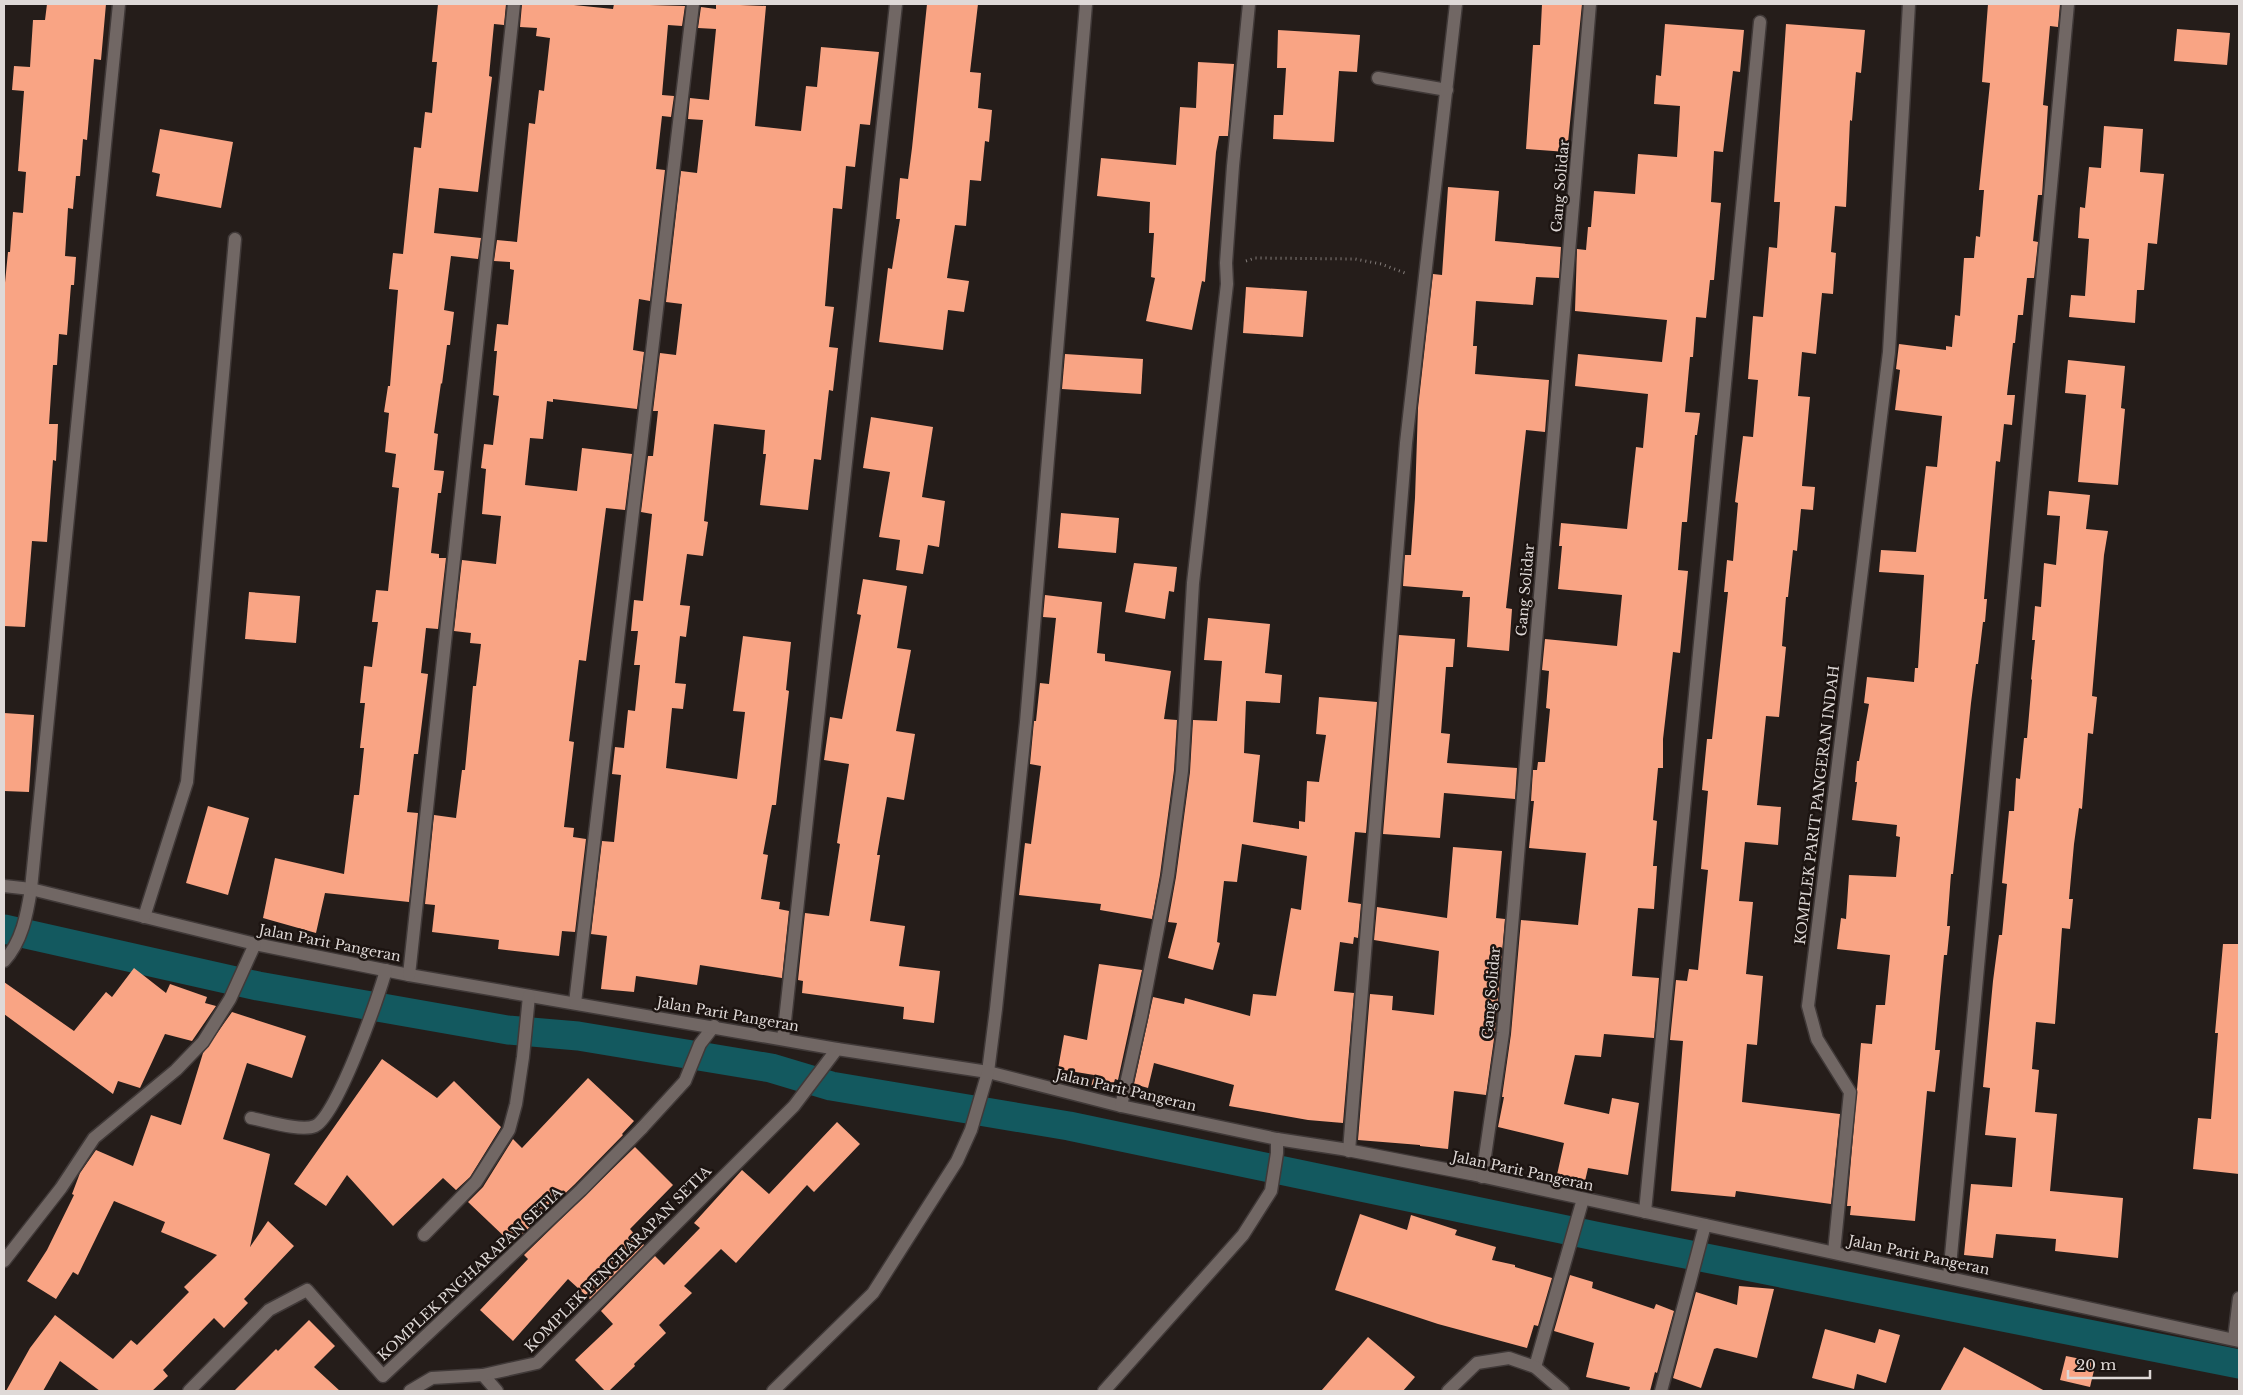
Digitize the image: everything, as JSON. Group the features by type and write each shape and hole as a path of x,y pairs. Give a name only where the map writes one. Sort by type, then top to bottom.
{"street":[{"path":"8,956 26,919 31,889 119,4"},
{"path":"409,975 514,4"},
{"path":"575,1002 693,4"},
{"path":"783,1040 896,4"},
{"path":"773,1391 873,1293 957,1161 971,1130 988,1072 998,1000 1026,722 1086,4"},
{"path":"1121,1106 1141,1017 1168,876 1182,771 1193,583 1226,293 1232,166 1249,4"},
{"path":"1349,1151 1406,443 1456,4"},
{"name":"Gang Solidar","path":"1482,1177 1503,1033 1590,4"},
{"name":"KOMPLEK PARIT PANGERAN INDAH","path":"1834,1252 1850,1092 1817,1039 1808,1006 1889,352 1909,4"},
{"path":"1949,1277 2068,4"},
{"path":"1645,1212 1760,22"},
{"path":"1378,78 1447,90"},
{"path":"144,917 187,782 235,239"},
{"name":"Jalan Parit Pangeran","path":"4,886 31,889 255,944 409,975 714,1026 783,1040 988,1072 1121,1106 1277,1139 1482,1177 2237,1340"},
{"path":"4,1261 61,1188 94,1138 176,1070 203,1042 230,999 255,944"},
{"path":"251,1118 306,1128 317,1125 328,1111 352,1064 382,987 386,970"},
{"path":"424,1235 476,1182 509,1130 516,1104 529,996"},
{"name":"KOMPLEK PNGHARAPAN SETIA","path":"189,1391 269,1310 307,1290 383,1376 581,1190 642,1128 684,1081 700,1044 714,1026"},
{"name":"KOMPLEK PENGHARAPAN SETIA","path":"410,1391 432,1378 483,1375 537,1363 794,1106 838,1049"},
{"path":"1104,1391 1243,1235 1272,1190 1277,1139"},
{"path":"1535,1367 1583,1199"},
{"path":"1661,1391 1705,1224"},
{"path":"2237,1340 2239,1298"},
{"path":"1448,1391 1477,1363 1509,1358 1535,1367 1563,1391"},
{"path":"483,1375 498,1391"}],"path":[{"path":"1226,263 1244,262 1255,258 1355,259 1381,264 1423,282"}],"building":[{"path":"47,4 106,4 101,60 94,59 87,140 83,139 80,176 76,176 73,209 68,208 65,256 76,257 74,285 71,285 67,335 59,334 57,365 53,365 49,424 58,424 56,461 53,460 47,542 32,541 25,627 4,626 4,293 13,212 23,213 26,172 18,171 24,91 12,90 14,66 30,67 33,20 45,20"},
{"path":"438,4 506,4 504,25 494,24 489,76 492,77 478,192 439,188 434,233 481,238 478,259 451,256 444,310 454,312 450,345 447,345 434,433 438,434 434,470 444,471 441,493 438,493 431,553 439,554 439,558 446,558 438,629 426,628 421,673 428,674 418,754 414,754 407,812 418,813 409,902 325,893 316,933 263,918 275,858 344,874 354,795 359,795 364,748 360,748 365,703 360,703 364,666 372,667 378,622 372,622 376,590 388,591 399,488 392,487 396,454 385,452 389,413 384,412 388,386 390,386 398,290 389,289 393,253 403,254 414,147 421,148 425,112 432,113 437,62 432,62"},
{"path":"522,4 564,4 613,9 614,4 685,6 682,26 668,25 662,95 674,96 671,117 662,116 656,169 665,170 650,301 639,299 633,350 644,352 637,409 553,399 553,402 547,401 543,439 530,438 525,485 577,491 582,448 632,454 625,510 606,508 586,661 579,660 569,741 574,742 564,827 574,828 573,837 586,839 575,932 562,931 559,956 498,949 499,940 432,932 435,905 425,904 434,815 456,818 462,770 465,770 473,686 476,686 481,644 470,643 471,633 454,631 462,560 496,564 501,516 482,514 486,469 481,468 484,444 493,445 499,396 493,395 497,351 494,351 497,324 508,325 514,270 510,269 510,262 494,261 497,240 517,242 529,123 535,124 539,90 544,91 550,38 536,36 537,28 520,27"},
{"path":"716,4 766,6 755,126 801,131 806,86 817,87 821,47 879,52 870,125 860,124 855,167 846,166 842,209 833,208 825,306 834,307 829,347 838,348 833,391 829,390 821,460 814,459 808,510 760,505 766,454 763,454 765,430 714,424 704,521 708,522 703,556 687,554 680,605 690,606 686,637 680,636 675,683 686,684 683,709 672,708 666,768 737,779 745,712 733,711 743,636 791,642 786,690 789,691 776,805 772,805 763,854 768,855 761,899 780,902 779,909 789,911 782,978 700,965 697,985 636,976 634,992 601,989 607,936 591,934 602,841 614,842 621,775 612,774 615,747 624,748 628,710 635,711 640,665 634,665 638,631 631,631 634,600 643,601 652,514 641,512 648,456 653,456 658,411 653,411 660,353 676,355 682,304 666,302 681,171 697,173 703,120 688,119 690,98 709,100 716,29 698,28 701,7 716,9"},
{"path":"927,4 978,4 970,72 981,73 978,108 992,110 989,142 985,141 981,181 970,180 966,226 955,225 947,278 969,281 964,312 948,310 943,350 879,342 888,268 892,269 900,219 896,219 900,178 908,179"},
{"path":"1542,4 1582,4 1567,152 1526,149 1533,45 1540,45"},
{"path":"1988,4 2060,4 2058,27 2050,26 2043,105 2048,106 2042,195 2038,195 2033,241 2038,242 2034,278 2027,278 2023,315 2018,315 2015,343 2013,343 2007,395 2015,395 2012,425 2004,424 2000,462 1996,461 1984,599 1987,599 1985,622 1983,622 1978,664 1976,664 1953,874 1951,874 1947,926 1950,926 1947,955 1944,955 1935,1050 1940,1050 1935,1092 1927,1091 1915,1221 1850,1215 1851,1206 1847,1206 1861,1043 1872,1044 1876,1005 1885,1005 1890,955 1837,949 1841,918 1846,919 1849,875 1896,877 1900,837 1896,836 1897,825 1852,820 1857,782 1855,782 1857,761 1859,761 1869,704 1864,703 1867,677 1914,682 1915,668 1918,668 1924,575 1879,572 1881,550 1916,552 1926,466 1937,467 1942,416 1895,410 1900,370 1896,369 1899,344 1946,350 1946,346 1952,347 1955,315 1960,316 1964,258 1974,258 1976,236 1980,237 1984,190 1979,190 1990,83 1982,82"},
{"path":"1665,24 1744,30 1740,72 1733,71 1723,152 1714,151 1711,202 1721,203 1714,280 1710,280 1706,318 1696,317 1693,357 1690,357 1685,412 1700,413 1697,435 1695,435 1687,522 1682,522 1678,570 1688,571 1680,653 1673,652 1663,739 1663,768 1658,768 1653,820 1657,821 1653,866 1657,866 1654,909 1638,908 1632,976 1659,978 1654,1038 1604,1034 1601,1057 1575,1055 1564,1104 1609,1114 1612,1098 1639,1103 1628,1175 1588,1168 1583,1190 1555,1184 1564,1143 1498,1127 1504,1097 1502,1097 1511,1034 1521,920 1578,925 1586,853 1529,848 1534,801 1531,801 1533,770 1537,770 1538,762 1545,762 1550,709 1546,708 1549,671 1542,670 1545,639 1617,646 1622,595 1558,589 1562,546 1559,546 1561,523 1627,529 1636,447 1643,448 1648,394 1575,386 1578,354 1662,362 1667,320 1575,311 1577,249 1586,250 1588,227 1591,227 1594,191 1635,194 1638,154 1677,157 1680,106 1654,104 1656,75 1661,76"},
{"path":"1786,24 1865,30 1861,73 1856,72 1852,121 1850,120 1846,207 1835,206 1831,252 1836,253 1833,294 1822,293 1816,354 1802,352 1798,396 1810,397 1802,486 1815,487 1813,510 1801,509 1797,551 1793,550 1788,597 1786,597 1782,646 1786,647 1779,717 1766,716 1757,805 1781,807 1778,845 1745,842 1739,901 1753,902 1746,974 1763,976 1757,1045 1747,1044 1742,1102 1840,1114 1831,1204 1736,1191 1735,1197 1671,1191 1683,1041 1670,1040 1676,980 1687,981 1689,969 1698,970 1708,870 1701,869 1708,791 1702,790 1707,739 1712,739 1728,592 1724,592 1727,560 1733,561 1738,503 1735,502 1743,436 1753,437 1758,380 1748,379 1753,316 1763,317 1769,247 1777,248 1780,202 1774,202"},
{"path":"2177,29 2230,33 2227,65 2174,61"},
{"path":"1278,30 1360,35 1357,72 1339,71 1334,142 1273,139 1274,115 1283,115 1286,68 1277,68"},
{"path":"1198,62 1234,64 1228,136 1219,136 1216,152 1205,282 1202,281 1192,330 1146,321 1155,278 1151,277 1154,233 1149,233 1150,202 1097,196 1101,158 1176,165 1180,107 1196,108"},
{"path":"2104,126 2143,129 2140,172 2164,174 2157,244 2148,243 2144,290 2137,290 2135,323 2069,317 2071,295 2085,296 2089,239 2078,238 2080,207 2085,208 2089,167 2101,168"},
{"path":"160,129 233,142 221,208 156,196 160,174 152,172"},
{"path":"1448,187 1499,191 1495,241 1561,247 1559,278 1536,277 1533,305 1476,301 1473,346 1477,346 1475,374 1549,380 1545,432 1526,430 1506,608 1512,609 1509,651 1467,647 1470,597 1462,597 1463,591 1403,586 1405,555 1411,555 1418,408 1433,274 1442,275"},
{"path":"1246,287 1307,291 1303,337 1243,333"},
{"path":"1065,354 1143,359 1141,394 1062,389"},
{"path":"2068,360 2125,366 2121,408 2125,409 2118,485 2078,482 2086,395 2065,393"},
{"path":"871,417 933,427 922,497 945,501 939,547 928,545 923,574 896,570 900,540 879,537 890,472 863,468"},
{"path":"2049,491 2090,495 2086,529 2108,531 2104,555 2092,696 2097,697 2093,734 2088,733 2082,809 2079,808 2074,844 2069,899 2073,899 2070,929 2062,928 2055,1024 2036,1022 2032,1069 2039,1070 2035,1112 2057,1114 2050,1191 2123,1198 2118,1258 2055,1251 2056,1239 1996,1234 1993,1258 1964,1255 1971,1184 2012,1187 2016,1138 1985,1135 1990,1088 1983,1087 1993,981 1999,935 2002,935 2007,884 2002,883 2009,811 2014,811 2016,778 2020,779 2024,738 2027,738 2035,640 2032,640 2035,606 2041,607 2044,563 2056,565 2060,516 2047,515"},
{"path":"1061,513 1119,518 1116,553 1058,548"},
{"path":"1134,563 1177,567 1174,592 1169,591 1165,619 1125,612"},
{"path":"863,579 907,586 897,648 911,650 896,731 915,734 904,800 887,797 877,855 880,855 870,921 905,926 899,966 940,971 934,1023 903,1019 904,1007 802,993 803,981 798,980 805,913 829,916 840,844 837,843 849,764 824,760 830,717 842,719 861,615 857,614"},
{"path":"249,592 300,596 296,643 245,639"},
{"path":"1045,595 1102,602 1097,653 1105,654 1105,661 1171,671 1164,719 1177,720 1174,770 1152,919 1100,910 1101,904 1019,895 1025,843 1031,844 1041,766 1030,764 1034,721 1036,721 1040,683 1049,684 1056,618 1043,617"},
{"path":"1208,618 1270,624 1265,673 1282,675 1280,703 1246,701 1244,753 1260,755 1253,822 1299,829 1299,821 1305,822 1307,781 1319,782 1326,735 1316,734 1319,697 1377,702 1366,833 1355,832 1348,902 1361,904 1358,938 1354,937 1353,944 1340,942 1334,991 1354,993 1343,1123 1308,1120 1229,1106 1234,1085 1154,1063 1148,1088 1134,1084 1153,997 1184,1004 1185,998 1250,1016 1253,994 1276,996 1291,908 1301,910 1307,856 1242,844 1237,882 1224,881 1217,942 1220,943 1213,970 1168,958 1177,923 1168,922 1190,772 1193,720 1217,721 1222,661 1204,660"},
{"path":"1399,635 1455,639 1453,667 1446,667 1441,733 1450,734 1447,763 1517,768 1515,799 1444,793 1440,838 1383,834"},
{"path":"4,713 34,715 29,792 4,791"},
{"path":"208,806 249,818 228,895 186,883"},
{"path":"1453,847 1502,851 1496,918 1505,919 1495,1032 1486,1095 1454,1091 1448,1149 1358,1140 1370,994 1393,996 1392,1010 1434,1015 1439,951 1374,940 1377,907 1447,918"},
{"path":"2223,944 2239,944 2239,1174 2193,1169 2198,1118 2211,1119 2218,1033 2215,1033"},
{"path":"1099,964 1142,970 1118,1080 1115,1079 1111,1093 1091,1087 1094,1075 1058,1069 1064,1035 1087,1040"},
{"path":"134,968 166,993 170,984 207,997 205,1003 216,1006 192,1041 165,1034 140,1088 118,1081 113,1094 4,1014 4,982 74,1031 106,992 112,997"},
{"path":"232,1012 306,1036 292,1078 247,1063 223,1139 270,1154 250,1247 268,1221 294,1246 244,1299 248,1303 224,1328 214,1318 163,1370 168,1376 152,1391 100,1391 60,1361 43,1391 6,1391 30,1348 55,1315 113,1359 131,1340 137,1345 189,1292 184,1287 217,1255 161,1232 165,1222 114,1201 78,1275 73,1272 56,1299 27,1281 47,1250 74,1195 72,1194 80,1173 96,1150 133,1166 151,1115 181,1125 203,1053"},
{"path":"382,1059 437,1098 454,1081 501,1127 470,1177 456,1190 443,1178 393,1226 347,1175 326,1206 294,1184"},
{"path":"588,1078 634,1121 623,1135 575,1184 512,1244 468,1202 483,1187 513,1139 522,1148"},
{"path":"837,1122 860,1144 814,1192 807,1185 736,1263 721,1249 684,1286 692,1293 659,1325 666,1333 609,1391 605,1391 575,1360 613,1324 601,1311 655,1256 664,1265 700,1228 694,1223 742,1170 769,1194"},
{"path":"635,1147 673,1185 630,1229 644,1245 590,1299 568,1279 513,1341 480,1310 528,1259 524,1255"},
{"path":"1360,1214 1407,1230 1411,1215 1457,1230 1455,1235 1496,1247 1492,1260 1515,1265 1515,1267 1552,1278 1538,1326 1534,1325 1527,1348 1438,1324 1335,1290"},
{"path":"1570,1275 1593,1282 1592,1288 1654,1309 1656,1304 1674,1311 1657,1373 1655,1372 1650,1391 1629,1391 1630,1387 1586,1377 1594,1343 1554,1331"},
{"path":"1739,1286 1774,1289 1757,1358 1717,1348 1714,1349 1701,1388 1673,1378 1696,1292 1737,1305"},
{"path":"309,1320 335,1346 314,1367 340,1391 234,1391 276,1349 278,1351"},
{"path":"1825,1329 1875,1343 1879,1329 1900,1335 1886,1383 1857,1374 1854,1389 1812,1378"},
{"path":"1368,1337 1415,1377 1403,1391 1321,1391"},
{"path":"1964,1347 2045,1391 1940,1391"},
{"path":"2066,1356 2096,1362 2090,1387 2060,1380"}],"waterway":[{"path":"4,929 258,986 508,1030 578,1036 771,1068 831,1086 1069,1126 1595,1236 2239,1364"}]}
